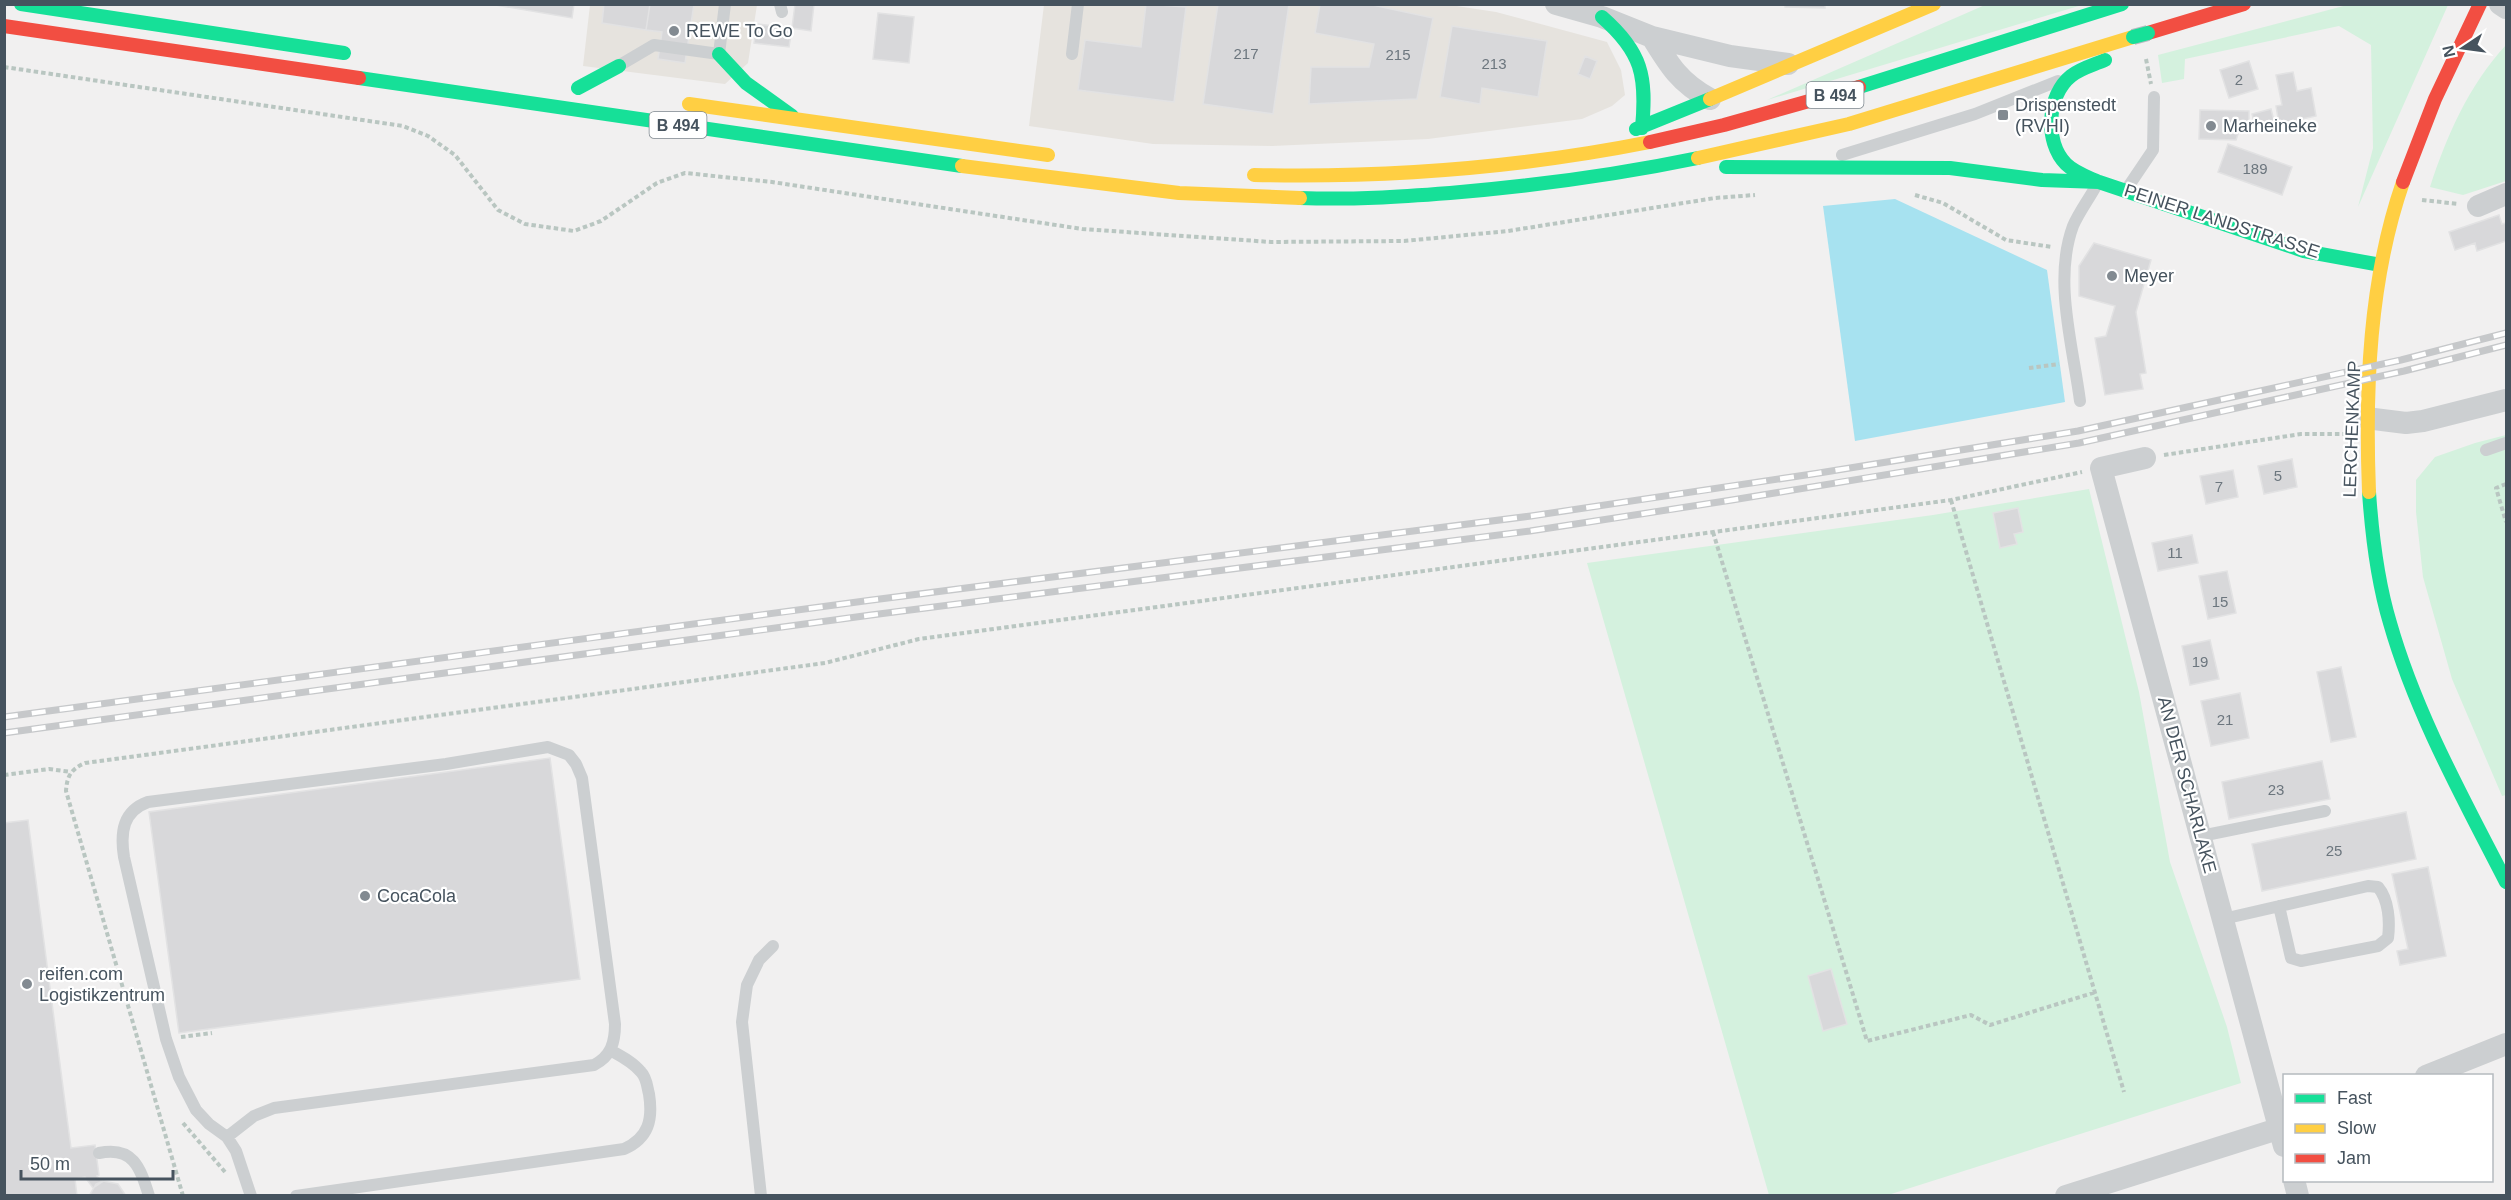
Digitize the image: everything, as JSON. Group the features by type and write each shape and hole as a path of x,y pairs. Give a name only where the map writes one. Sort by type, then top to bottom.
{"main road":[{"path":"21,4 353,54"},
{"path":"1543,161 1642,128 1934,4"},
{"name":"B 494","path":"1245,174 1327,176 1441,171 1543,161 1649,143 1838,94 2121,4"},
{"name":"B 494","path":"4,26 1092,184 1179,193 1354,200 1509,188 1646,169 1849,124 2244,4"},
{"name":"LERCHENKAMP","path":"2480,4 2434,98 2397,198 2381,265 2366,427 2367,502 2390,623 2432,735 2506,882"},
{"path":"1603,11 1635,50 1643,73 1645,89 1642,128"},
{"path":"2098,182 2066,164 2053,141 2051,114 2055,96 2069,77 2108,58 2133,37"},
{"path":"719,54 746,83 796,119"},
{"path":"578,88 619,66"},
{"path":"560,85 601,91"},
{"name":"B 494","path":"670,101 1060,157"},
{"path":"1646,169 1806,166 1950,168 2042,180 2098,182"},
{"name":"PEINER LANDSTRASSE","path":"2098,182 2304,251 2381,265"}],"street":[{"path":"1556,4 1603,11 1652,37 1730,56 1793,65"},
{"path":"2500,4 2506,8"},
{"path":"1652,37 1674,73 1693,90 1710,99"},
{"path":"2478,206 2506,194"},
{"path":"2366,427 2423,421 2506,400"},
{"path":"2101,468 2145,458"},
{"name":"AN DER SCHARLAKE","path":"2101,468 2283,1134"},
{"path":"2431,1074 2506,1044"},
{"path":"2066,1196 2283,1134"}],"lane":[{"path":"619,66 654,45 719,54 725,4"},
{"path":"1071,54 1078,4"},
{"path":"1806,166 1975,114 2069,77"},
{"path":"2125,191 2153,150 2154,97"},
{"path":"2080,401 2067,311 2066,253 2074,225 2098,182"},
{"path":"2486,450 2506,443"},
{"path":"227,1137 254,1116 274,1108 594,1065 604,1060 615,1039 615,1024 582,778 569,755 548,747 446,764 148,802 138,805 124,822 122,844 166,1039 179,1077 196,1110 209,1124 227,1137 236,1151 251,1196"},
{"path":"2201,836 2325,811"},
{"path":"2223,919 2279,906 2368,886 2378,887 2383,894 2390,925 2388,938 2378,946 2301,961 2292,958 2279,906"},
{"path":"761,1196 742,1022 747,985 759,960 773,946"},
{"path":"296,1196 624,1149 635,1144 649,1125 651,1112 647,1083 635,1066 610,1050"},
{"path":"99,1153 118,1151 129,1156 138,1166 149,1196"}],"path":[{"path":"2397,198 2478,206"},
{"path":"2029,368 2075,363"},
{"path":"2145,458 2301,434 2366,427"},
{"path":"183,1196 66,791 66,779 71,772 85,763 825,663 919,639 1951,500 2101,468"},
{"path":"2506,484 2496,488 2506,522"},
{"path":"1951,500 2124,1092"},
{"path":"1713,531 1867,1041 1971,1015 1990,1025 2096,992"},
{"path":"4,775 49,769 71,772"}],"shaded area":[{"path":"590,5 757,5 748,63 725,84 583,66"},
{"path":"1044,5 1450,5 1496,12 1607,42 1621,70 1625,95 1612,106 1582,119 1428,139 1272,146 1153,144 1029,126"}],"green space":[{"path":"2351,4 2448,5 2358,207 2373,148 2371,45 2339,26 2185,59 2184,79 2162,83 2158,55"},
{"path":"1985,5 2082,5 1767,100"},
{"path":"2506,45 2506,181 2463,195 2430,187 2460,112 2481,77"},
{"path":"2506,435 2506,795 2502,796 2452,679 2423,577 2416,512 2416,480 2435,457"},
{"path":"2089,489 2139,692 2170,862 2227,1027 2241,1083 1888,1195 1769,1195 1587,563 1933,515"}],"water":[{"path":"1895,199 2047,270 2065,402 1855,441 1823,206"}],"building":[{"path":"490,4 574,4 572,18"},
{"path":"604,4 650,4 646,30 602,23"},
{"path":"650,4 694,4 685,63 658,59 662,32 646,30"},
{"path":"795,4 814,4 811,31 792,28"},
{"path":"1146,4 1186,7 1174,102 1078,90 1085,40 1141,47"},
{"path":"1218,4 1289,4 1273,114 1203,104"},
{"path":"1320,4 1368,4 1433,18 1417,99 1309,104 1311,67 1369,67 1374,44 1315,33"},
{"path":"1785,4 1825,4 1825,8 1785,7"},
{"path":"878,13 914,17 909,63 873,59"},
{"path":"757,24 792,28 789,47 754,43"},
{"path":"1452,26 1547,41 1538,97 1482,88 1480,104 1440,97"},
{"path":"1585,56 1597,61 1590,79 1578,74"},
{"path":"2249,61 2258,89 2229,98 2220,70"},
{"path":"2293,72 2297,91 2311,88 2316,116 2279,124 2276,106 2282,105 2276,75"},
{"path":"2271,109 2275,125 2256,130 2252,114"},
{"path":"2200,110 2249,111 2249,128 2240,128 2236,140 2199,139"},
{"path":"2228,144 2292,167 2282,195 2218,172"},
{"path":"2499,215 2502,224 2506,223 2506,241 2477,251 2475,243 2455,250 2449,232"},
{"path":"2094,243 2151,260 2136,312 2146,373 2140,374 2143,389 2105,395 2095,338 2106,336 2115,306 2079,296 2079,266"},
{"path":"2292,459 2297,487 2264,494 2258,466"},
{"path":"2233,470 2238,497 2206,504 2200,476"},
{"path":"2018,508 2023,532 2014,534 2017,544 2000,548 1993,513"},
{"path":"2192,535 2198,563 2158,571 2152,543"},
{"path":"2227,571 2236,613 2208,619 2199,576"},
{"path":"2210,640 2219,679 2190,685 2182,646"},
{"path":"2341,667 2356,737 2331,742 2317,672"},
{"path":"2240,693 2249,738 2211,746 2201,701"},
{"name":"CocaCola","path":"550,758 580,979 179,1033 149,812"},
{"path":"2322,761 2330,799 2229,819 2222,782"},
{"path":"2406,812 2416,859 2262,891 2252,844"},
{"name":"reifen.com Logistikzentrum","path":"28,820 71,1148 95,1145 99,1175 97,1176 102,1182 93,1188 85,1177 75,1179 77,1196 4,1196 4,823"},
{"path":"2428,867 2446,956 2400,965 2397,951 2408,949 2392,874"},
{"path":"1831,969 1847,1024 1823,1031 1808,976"},
{"path":"103,1181 118,1184 126,1196 89,1196 96,1184"}],"railway":[{"path":"4,717 872,600 1531,516 1819,473 2078,431 2401,360 2506,333"},
{"path":"4,733 871,615 1530,531 1732,500 2079,443 2404,371 2506,345"}],"traffic: fast":[{"path":"21,4 344,53"},
{"path":"1859,87 2122,4"},
{"path":"1602,17 1626,42 1639,66 1643,94 1642,128"},
{"path":"2133,37 2148,33"},
{"path":"719,54 746,83 792,116"},
{"path":"2099,182 2073,170 2059,155 2054,144 2051,119 2053,106 2063,84 2079,71 2105,60"},
{"path":"578,88 619,66"},
{"path":"359,78 962,166"},
{"path":"1636,129 1710,99"},
{"path":"1300,198 1375,198 1481,190 1605,175 1698,158"},
{"path":"1726,167 1950,168 2042,180 2099,182"},
{"path":"2099,182 2304,251 2381,265"},
{"path":"2369,492 2378,574 2385,607 2401,657 2427,723 2506,882"}],"traffic: slow":[{"path":"1710,99 1934,4"},
{"path":"1698,158 1849,124 2133,37"},
{"path":"689,104 1048,155"},
{"path":"1254,175 1354,175 1502,165 1650,142"},
{"path":"962,166 1179,193 1300,198"},
{"path":"2369,492 2369,374 2376,296 2383,257 2403,182"}],"traffic: jam":[{"path":"2148,33 2244,4"},
{"path":"2403,182 2435,99 2480,4"},
{"path":"4,26 359,78"},
{"path":"1650,142 1724,125 1859,87"}],"place":[{"name":"REWE To Go","path":"674,31"},
{"name":"Drispenstedt (RVHI)","path":"2003,115"},
{"name":"Marheineke","path":"2211,126"},
{"name":"Meyer","path":"2112,276"},
{"name":"CocaCola","path":"365,896"},
{"name":"reifen.com Logistikzentrum","path":"27,984"}]}
